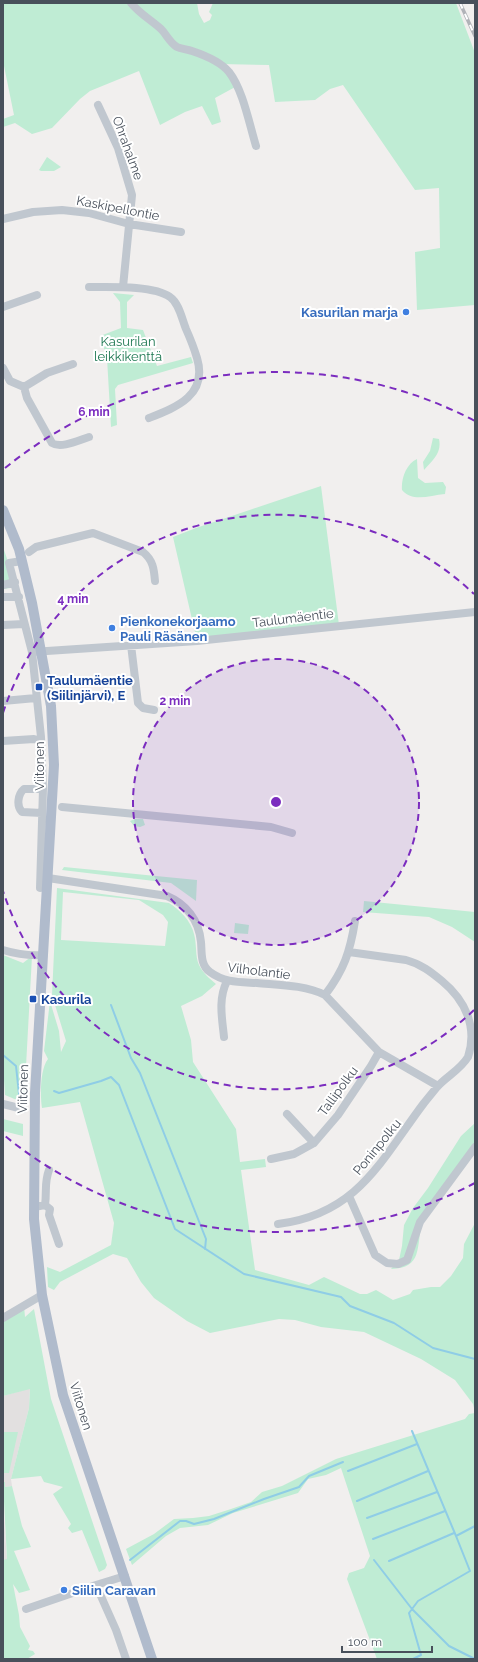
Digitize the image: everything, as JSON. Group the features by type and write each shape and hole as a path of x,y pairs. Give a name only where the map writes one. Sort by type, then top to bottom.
{"main road":[{"name":"Viitonen","path":"3,510 22,561 37,652 51,706 54,765 35,1093 34,1219 42,1295 63,1396 152,1659"}],"street":[{"path":"131,3 143,16 162,29 167,37 177,47 203,55 228,71 243,102 256,146"},
{"name":"Ohrahalme","path":"98,105 118,148 132,195 124,287"},
{"name":"Kaskipellontie","path":"3,219 33,212 62,210 89,213 129,224 181,232"},
{"path":"89,287 124,287 156,291 170,297 177,305 198,361 198,380 194,391 187,400 173,409 149,418"},
{"path":"3,307 37,295"},
{"path":"24,387 47,373 72,364"},
{"path":"3,368 10,381 24,387"},
{"path":"24,387 27,398 52,443 55,445 60,445 89,437"},
{"path":"29,552 36,547 97,533 143,552 149,557 154,568 155,581"},
{"path":"22,561 10,563 24,624 37,652 36,698 41,741 43,789 40,888"},
{"path":"3,585 15,582"},
{"path":"3,597 19,597"},
{"name":"Taulumäentie","path":"37,652 197,641 475,612"},
{"path":"3,625 24,624"},
{"path":"131,645 138,703 143,708 154,710"},
{"path":"3,701 36,698"},
{"path":"3,741 34,739 41,741"},
{"path":"42,813 22,812 19,806 19,796 24,789 43,789"},
{"path":"62,807 271,827 292,833"},
{"name":"Vilholantie","path":"48,878 167,896 179,901 197,924 204,965 208,971 228,981 300,988 316,991 325,995 379,1052 438,1086"},
{"path":"325,995 343,969 349,952 354,921"},
{"path":"3,950 32,956 43,955"},
{"name":"Poninpolku","path":"278,1224 294,1222 337,1206 370,1177 438,1086 460,1067 468,1057 473,1045 472,1020 465,1003 452,989 429,970 415,963 349,952"},
{"path":"224,1037 221,1002 223,990 228,981"},
{"name":"Tallipolku","path":"271,1159 294,1154 314,1143 338,1115 372,1066 379,1052"},
{"path":"3,1104 23,1109"},
{"path":"287,1114 314,1143"},
{"path":"349,1196 375,1255 387,1263 398,1264 407,1260 420,1222 475,1147"},
{"path":"45,1205 45,1181 49,1170"},
{"path":"34,1207 45,1205 50,1209 49,1216 59,1244"},
{"path":"3,1318 42,1295"},
{"path":"26,1608 124,1576"},
{"path":"96,1585 116,1630 126,1659"}],"shaded area":[{"path":"30,1388 29,1408 11,1479 12,1486 5,1487 3,1495 3,1396"},
{"path":"3,1504 7,1560 3,1560"}],"green space":[{"path":"3,3 197,3 199,14 204,23 210,20 212,15 209,12 213,3 456,3 475,53 475,305 417,310 415,252 440,248 439,188 415,190 343,85 330,89 315,100 275,102 269,65 220,64 237,86 215,98 221,122 212,125 202,106 185,112 160,125 139,71 90,91 80,99 52,128 32,134 15,123 3,127 3,119 14,115 3,61"},
{"path":"47,157 61,167 54,171 39,170"},
{"name":"Kasurilan leikkikenttä","path":"113,293 134,295 127,302 127,328 143,330 157,366 191,357 193,363 118,385 115,389 117,425 111,427 107,358 100,336 121,328 120,302"},
{"path":"433,438 439,439 440,444 438,452 431,463 424,470 423,462 430,451"},
{"path":"417,459 418,478 425,483 443,482 446,487 445,494 416,497 406,494 402,490 402,481 405,472 410,464"},
{"path":"321,486 339,625 197,641 173,537"},
{"path":"3,547 15,582 11,588 3,589"},
{"path":"135,819 143,819 145,825 140,827 134,826 130,821"},
{"path":"64,867 197,880 196,901 171,883 62,870"},
{"path":"57,888 169,903 181,912 193,929 199,965 209,978 216,984 202,996 181,1006 191,1040 193,1062 236,1129 240,1162 265,1159 266,1167 241,1170 255,1270 309,1285 324,1277 360,1294 367,1294 376,1290 393,1300 410,1294 413,1290 440,1287 451,1276 463,1258 464,1244 475,1223 475,1412 473,1404 455,1380 421,1359 364,1332 321,1327 295,1320 279,1319 210,1333 187,1321 154,1298 141,1282 127,1258 113,1254 60,1282 54,1290 48,1287 47,1267 60,1272 111,1245 114,1223 80,1102 42,1108 41,1083 43,1069 48,1059 44,1051 50,1001 59,1031 61,1052 66,1041 52,995","holes":["63,892 139,900 163,915 168,922 165,946 61,940"]},
{"path":"364,901 475,912 475,942 452,927 429,917 363,912"},
{"path":"235,923 249,925 248,934 234,933"},
{"path":"3,955 23,963 32,956 24,1103 5,1095 3,1065"},
{"path":"3,1119 23,1124 23,1136 3,1131"},
{"path":"475,1123 475,1153 422,1223 418,1248 413,1260 408,1265 401,1268 391,1269 399,1260 404,1225 413,1208 428,1188 461,1136"},
{"path":"24,1306 25,1317 34,1309 51,1399 107,1565 105,1569 99,1572 82,1530 72,1533 68,1528 71,1524 53,1494 63,1487 44,1482 41,1476 11,1479 29,1408 30,1389 3,1396 3,1318"},
{"path":"475,1413 475,1659 377,1659 347,1579 349,1573 364,1568 370,1556 341,1468 326,1475 308,1479 298,1493 233,1513 208,1525 180,1528 166,1536 132,1565 126,1549 154,1534 174,1519 209,1516 251,1502 262,1492 282,1486 336,1459 465,1419 469,1414"},
{"path":"3,1432 18,1432 9,1473 3,1473"},
{"path":"3,1482 5,1482 5,1487 12,1486 22,1526 31,1547 14,1551 30,1590 19,1593 13,1584 20,1627 30,1646 28,1650 33,1651 35,1654 27,1659 3,1659 3,1560 7,1559"}],"waterway":[{"path":"111,1005 131,1058 140,1073 206,1239 205,1249"},
{"path":"3,1055 16,1066 19,1094"},
{"path":"54,1091 59,1093 111,1077 119,1085 175,1229 244,1274 341,1297 350,1306 394,1323 433,1348 475,1359"},
{"path":"412,1431 456,1536 475,1526"},
{"path":"348,1471 417,1444"},
{"path":"130,1560 180,1521 186,1521 194,1524 214,1519 299,1487 309,1476 343,1462"},
{"path":"357,1501 428,1471"},
{"path":"367,1518 437,1492"},
{"path":"373,1539 445,1511"},
{"path":"389,1561 454,1533"},
{"path":"413,1659 421,1655 409,1613 418,1601 470,1571 456,1536"},
{"path":"374,1560 412,1609 449,1646 475,1659"}],"railway":[{"path":"460,3 475,36"}],"place":[{"name":"Kasurilan marja","path":"406,312"},
{"name":"Pienkonekorjaamo Pauli Räsänen","path":"112,628"},
{"name":"Taulumäentie (Siilinjärvi), E","path":"39,687"},
{"name":"Kasurila","path":"33,999"},
{"name":"Siilin Caravan","path":"64,1590"}]}
